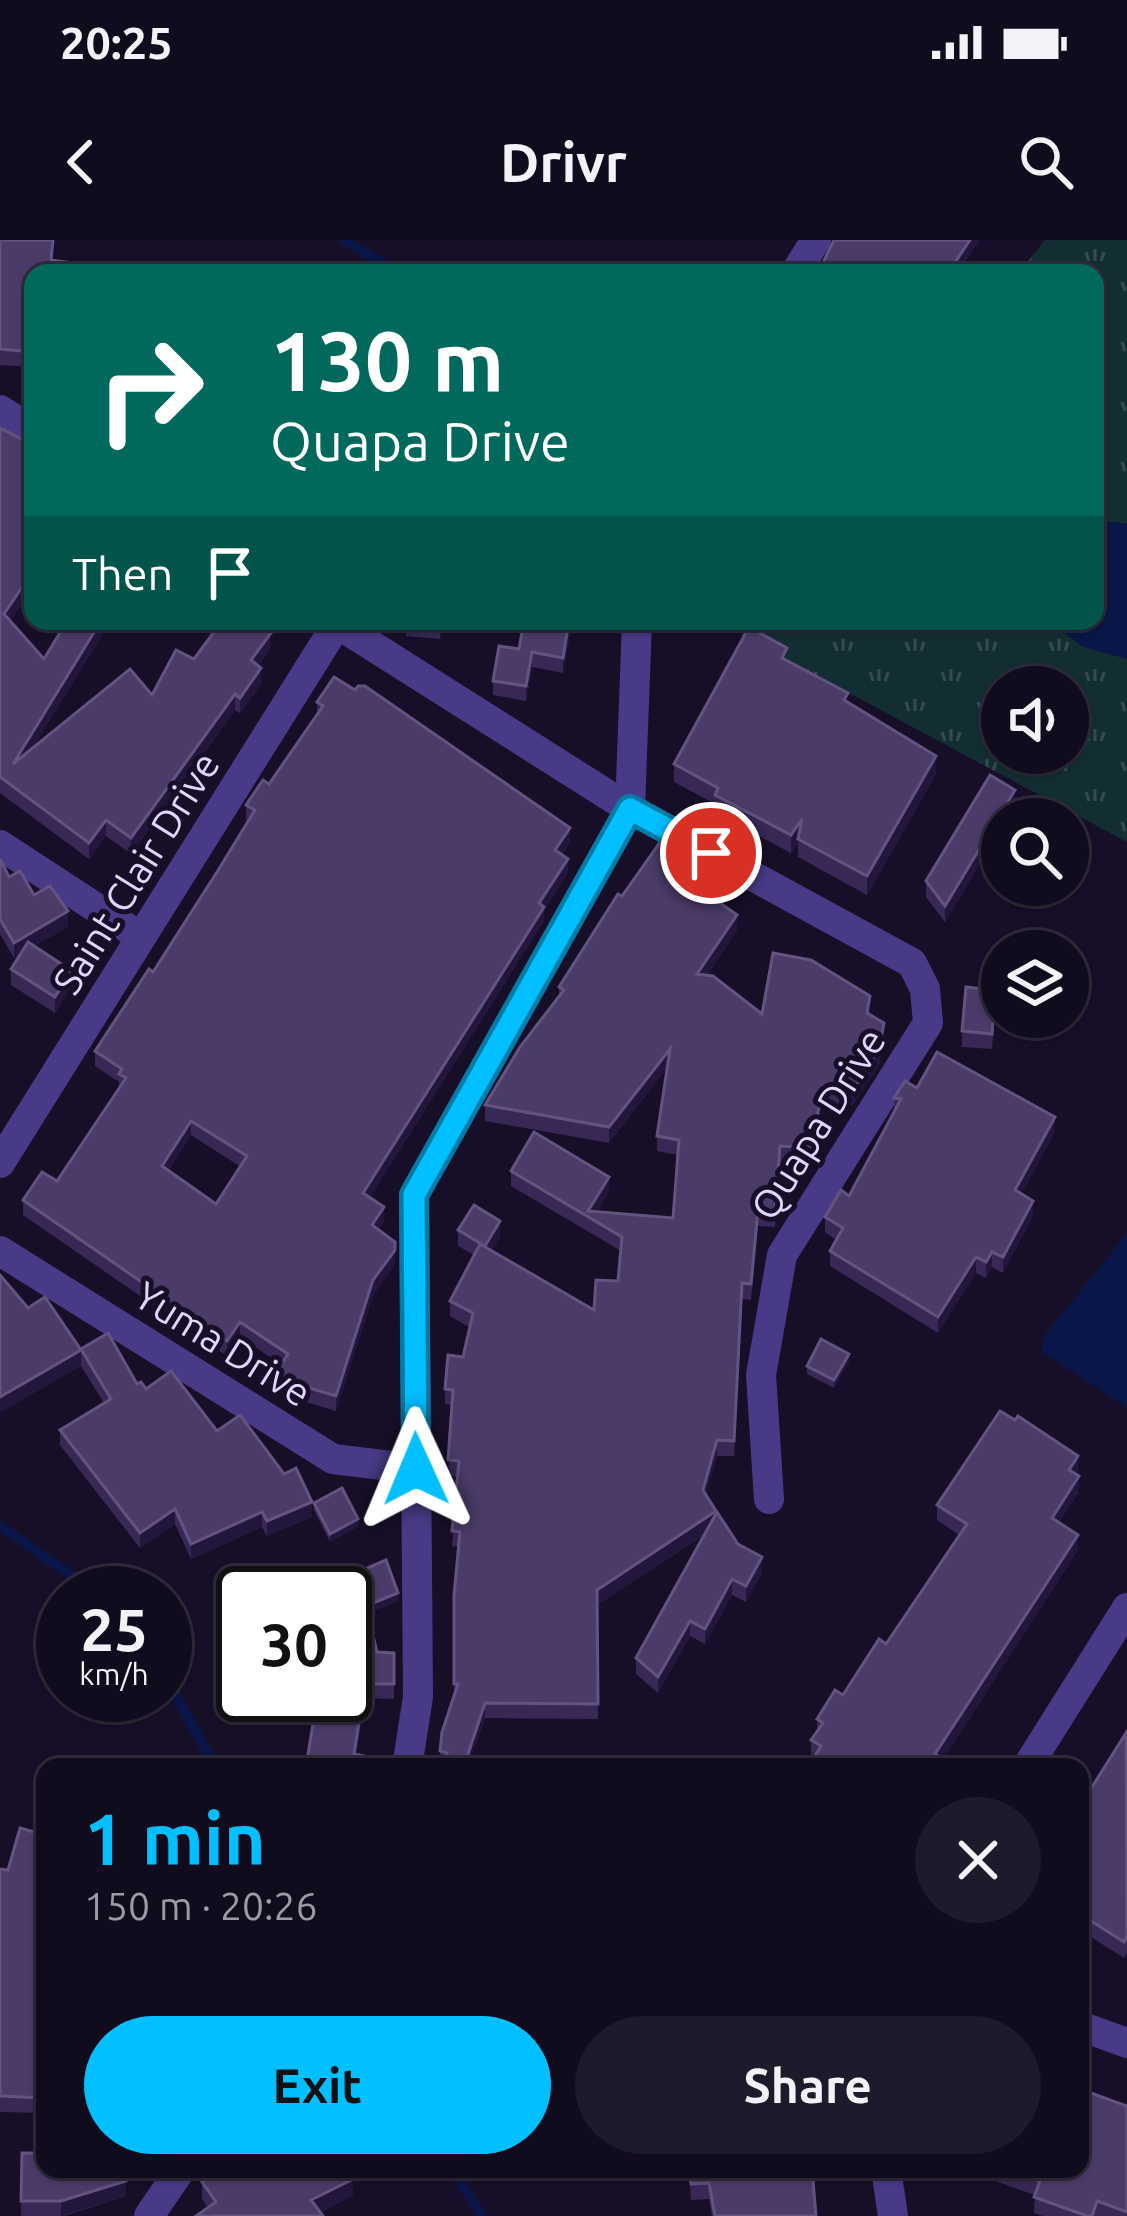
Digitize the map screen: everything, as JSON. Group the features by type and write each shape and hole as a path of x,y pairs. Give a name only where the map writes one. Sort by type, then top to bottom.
{"street":[{"name":"Saint Clair Drive","path":"0,1163 330,630"},
{"name":"Quapa Drive","path":"348,630 630,809 912,963 926,989 928,1023 782,1255 761,1376 769,1499"},
{"path":"408,1758 418,1697 414,1195 630,809 637,630"},
{"path":"0,845 141,937"},
{"name":"Yuma Drive","path":"0,1251 332,1459 416,1469"},
{"path":"1034,1758 1127,1608"},
{"path":"1089,2029 1127,2043"},
{"path":"149,2216 176,2178"},
{"path":"887,2178 893,2216"}],"green space":[{"path":"1045,240 1127,240 1127,842 1089,822 1089,798 1045,798 1000,774 1089,774 1089,666 981,666 981,764 741,635 745,630 1104,630 1104,264 1026,264"}],"shaded area":[{"path":"1104,522 1127,523 1127,659 1083,647 1061,630 1104,630"},
{"path":"1127,1233 1127,1408 1042,1352 1043,1337"}],"building":[{"path":"0,240 53,240 51,260 80,264 24,264 24,351 0,349"},
{"path":"834,240 970,240 954,264 822,264"},
{"path":"0,428 24,440 24,584 4,614 44,659 62,630 95,630 13,764 130,669 152,695 176,650 194,659 215,630 271,633 251,660 261,668 240,698 235,694 131,838 106,820 89,843 0,777"},
{"path":"522,630 568,630 563,658 532,652 526,686 493,681 499,646 519,649"},
{"path":"747,630 787,648 782,658 848,693 844,700 936,756 867,876 798,839 802,819 791,835 715,795 718,788 674,764"},
{"path":"334,677 355,690 365,686 570,828 555,850 568,859 539,903 544,907 363,1193 384,1207 372,1225 395,1242 395,1250 373,1280 336,1396 276,1373 288,1354 240,1322 227,1341 23,1200 42,1172 57,1181 126,1078 119,1074 122,1069 95,1051 217,872 255,810 246,805 263,780 269,784 323,706 317,702","holes":["191,1121 247,1156 216,1204 162,1166"]},
{"path":"990,775 1015,790 1010,798 981,798 981,846 945,906 926,881"},
{"path":"663,838 690,856 683,866 709,883 703,891 737,915 697,974 713,976 762,1014 773,953 811,960 870,996 867,1013 884,1023 879,1049 852,1091 823,1086 811,1148 780,1146 775,1212 758,1210 751,1284 742,1283 734,1441 717,1440 703,1490 716,1511 597,1590 598,1704 485,1703 470,1758 444,1758 447,1753 440,1751 442,1732 458,1684 454,1684 454,1595 460,1532 452,1531 459,1461 448,1460 453,1390 445,1389 448,1355 463,1357 473,1313 450,1301 480,1244 594,1310 596,1280 618,1281 622,1237 511,1171 534,1132 609,1177 588,1211 673,1218 679,1140 657,1136 670,1049 609,1127 485,1105 520,1047 564,990 559,987 618,894 622,896"},
{"path":"0,859 9,877 20,871 34,895 50,886 68,911 14,943 0,919"},
{"path":"28,942 72,971 55,997 11,969"},
{"path":"966,987 981,989 981,1033 962,1031"},
{"path":"937,1052 1055,1117 1015,1190 1033,1201 1003,1257 992,1252 986,1262 976,1257 938,1317 830,1251 843,1228 825,1217 841,1190 849,1196 901,1099 894,1098 905,1081 917,1088"},
{"path":"474,1205 500,1221 485,1246 458,1230"},
{"path":"0,1275 28,1308 45,1297 81,1350 0,1397"},
{"path":"108,1333 137,1384 141,1382 146,1389 171,1371 217,1431 240,1415 284,1474 296,1468 312,1502 267,1521 262,1512 191,1544 175,1509 140,1533 60,1430 111,1399 81,1349"},
{"path":"821,1339 849,1354 834,1380 807,1366"},
{"path":"1000,1411 1015,1420 1018,1416 1078,1456 1069,1470 1079,1476 1052,1518 1078,1535 937,1758 814,1758 821,1746 811,1740 823,1723 817,1719 835,1690 843,1695 879,1639 886,1644 967,1524 937,1505"},
{"path":"342,1488 358,1519 330,1534 314,1503"},
{"path":"717,1512 738,1544 762,1557 746,1586 732,1579 705,1629 690,1621 658,1677 636,1658"},
{"path":"386,1560 398,1593 373,1603 372,1566"},
{"path":"372,1631 377,1652 394,1653 394,1684 372,1684"},
{"path":"313,1722 359,1722 354,1754 373,1758 307,1758"},
{"path":"1126,1733 1124,1942 1089,1920 1089,1792"},
{"path":"20,1828 36,1832 36,2098 0,2096 0,1869 8,1870"},
{"path":"1089,2092 1127,2106 1127,2212 1097,2201 1092,2216 1087,2216 1034,2197 1040,2181 1031,2178 1089,2178"},
{"path":"22,2153 36,2153 36,2178 126,2181 61,2201 21,2201"},
{"path":"207,2178 353,2179 311,2200 323,2216 196,2216 216,2202 202,2182"},
{"path":"691,2178 813,2178 816,2216 715,2216 709,2183 691,2184"}],"waterway":[{"path":"344,240 384,264"},
{"path":"0,1526 58,1566"},
{"path":"190,1722 210,1758"},
{"path":"458,2178 482,2216"}],"route":[{"path":"416,1469 414,1195 630,809 711,853"}]}
